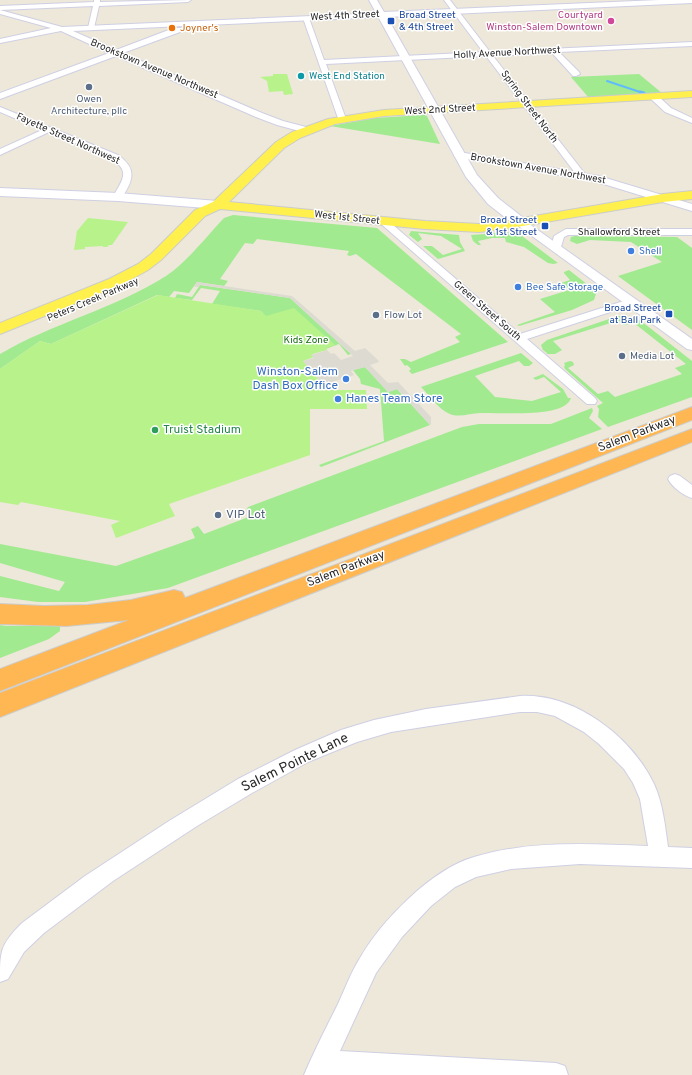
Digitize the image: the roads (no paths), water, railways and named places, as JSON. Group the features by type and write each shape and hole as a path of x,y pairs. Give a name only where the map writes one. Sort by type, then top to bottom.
{"highway":[{"name":"Salem Parkway","path":"0,680 692,413"},
{"name":"Salem Parkway","path":"0,705 692,435"},
{"path":"0,614 49,616 84,615 127,611 177,598 261,568 290,568"},
{"path":"0,718 126,667 144,649"}],"main road":[{"path":"373,0 472,177 485,193 502,209 521,223"},
{"name":"West 4th Street","path":"381,15 692,1"},
{"name":"West 2nd Street","path":"218,205 280,145 307,130 342,119 373,114 692,94"},
{"name":"West 1st Street","path":"0,192 118,197 467,228 496,227 663,198 692,195"},
{"name":"Peters Creek Parkway","path":"0,330 135,272 156,257 200,213 218,205"},
{"name":"Peters Creek Parkway","path":"0,343 40,323 124,288 146,277 170,260 214,214 218,205"}],"street":[{"path":"0,8 96,2 188,0"},
{"name":"Spring Street North","path":"447,0 582,176"},
{"path":"74,35 89,28 96,2"},
{"name":"Brookstown Avenue Northwest","path":"0,12 62,30 118,52 264,117 307,130"},
{"name":"West 4th Street","path":"0,41 32,34 89,28 381,15"},
{"path":"306,18 342,119"},
{"path":"0,96 194,23"},
{"name":"Holly Avenue Northwest","path":"321,62 692,44"},
{"path":"554,51 560,61 576,74"},
{"path":"654,97 668,110 692,121"},
{"name":"Fayette Street Northwest","path":"0,108 48,130 115,157 125,163 128,170 128,176 118,197"},
{"path":"0,152 48,130"},
{"name":"Brookstown Avenue Northwest","path":"459,155 604,181 692,208"},
{"name":"Green Street South","path":"383,221 591,401"},
{"path":"521,223 692,346"},
{"name":"Shallowford Street","path":"556,248 559,236 566,232 692,232"},
{"path":"518,338 631,302"},
{"path":"675,479 692,493"},
{"name":"Salem Pointe Lane","path":"3,958 24,935 118,864 227,796 302,757 342,739 375,728 434,716 528,703 546,705 588,725 604,736 625,757 637,773 646,790 652,808 660,856"},
{"path":"556,1075 319,1069 368,965 394,929 424,898 448,880 473,867 511,859 580,854 692,858"}],"waterway":[{"path":"607,81 640,92"},
{"path":"640,92 644,93"}],"place":[{"name":"Broad Street & 4th Street","path":"391,21"},
{"name":"Courtyard Winston-Salem Downtown","path":"611,21"},
{"name":"Joyner's","path":"172,28"},
{"name":"West End Station","path":"301,76"},
{"name":"Owen Architecture, pllc","path":"89,87"},
{"name":"Broad Street & 1st Street","path":"545,226"},
{"name":"Shell","path":"631,251"},
{"name":"Bee Safe Storage","path":"518,287"},
{"name":"Broad Street at Ball Park","path":"669,314"},
{"name":"Flow Lot","path":"376,315"},
{"name":"Media Lot","path":"622,356"},
{"name":"Winston-Salem Dash Box Office","path":"346,379"},
{"name":"Hanes Team Store","path":"338,399"},
{"name":"Truist Stadium","path":"155,430"},
{"name":"VIP Lot","path":"218,515"}],"park label":[{"name":"Kids Zone","path":"306,340"}]}
